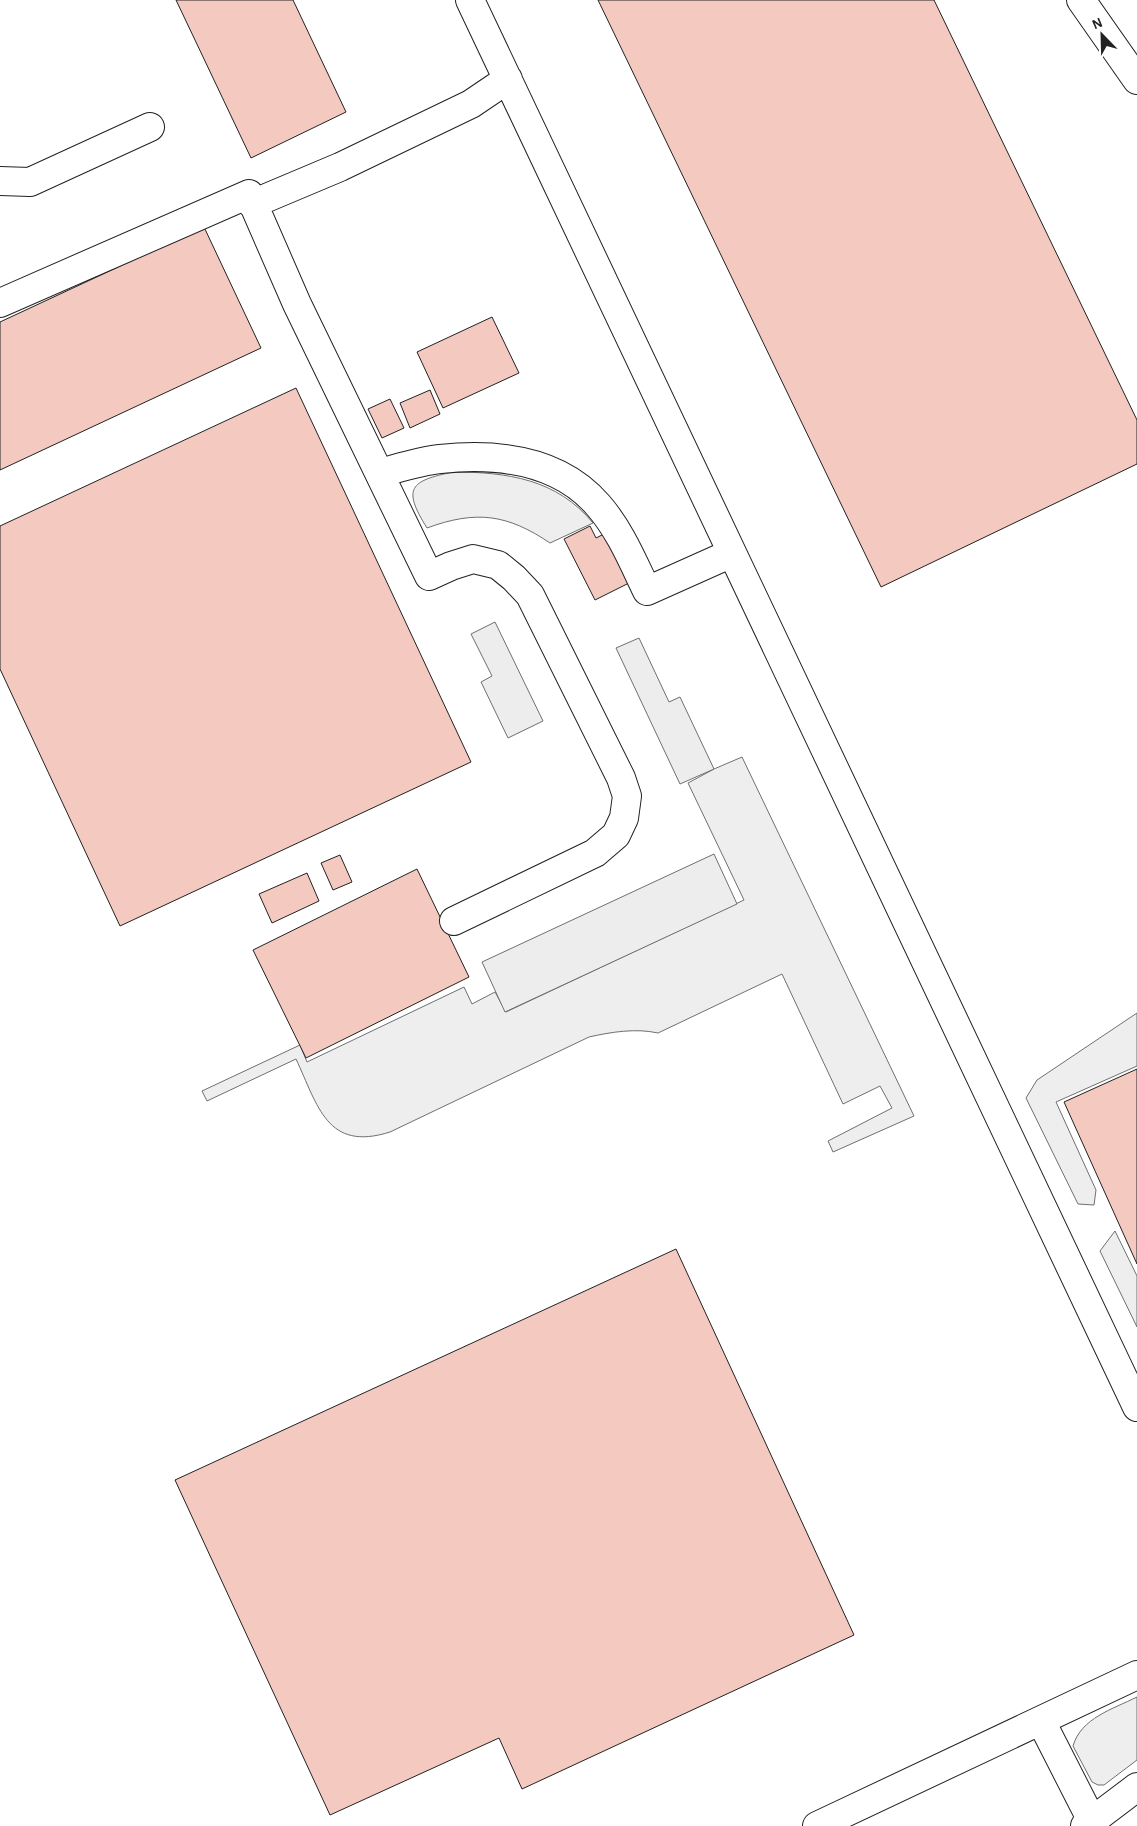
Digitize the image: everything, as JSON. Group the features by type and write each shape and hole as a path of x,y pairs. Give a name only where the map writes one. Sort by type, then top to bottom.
{"lane":[{"path":"470,0 1137,1407"},
{"path":"1081,0 1137,80"},
{"path":"252,204 340,167 471,104 508,79"},
{"path":"0,181 30,182 150,128"},
{"path":"0,303 249,194 297,304 429,576 473,559 498,565 530,595 621,778 627,796 624,818 616,835 595,853 454,921"},
{"path":"380,473 439,459 492,457 525,462 553,470 577,484 599,505 620,536 648,591 732,553"},
{"path":"817,1826 1137,1675"},
{"path":"1041,1721 1090,1825 1137,1787"}],"shaded area":[{"path":"453,472 493,474 530,481 564,496 593,523 550,543 520,526 491,518 461,519 427,528 414,504 414,488 427,479"},
{"path":"495,622 543,721 508,738 481,682 492,676 471,634"},
{"path":"639,638 669,702 680,697 714,769 680,784 616,648"},
{"path":"742,757 914,1116 833,1152 828,1141 892,1108 880,1086 843,1104 782,974 658,1033 624,1031 589,1037 390,1132 369,1137 352,1136 338,1130 328,1121 311,1093 296,1059 207,1101 202,1091 300,1045 307,1062 464,987 472,1004 495,992 506,1012 744,900 688,783"},
{"path":"714,854 737,904 505,1012 482,962"},
{"path":"1137,1013 1137,1066 1056,1102 1096,1190 1094,1205 1078,1204 1026,1098 1037,1080"},
{"path":"1115,1231 1137,1276 1137,1327 1100,1251"},
{"path":"1137,1697 1137,1760 1104,1785 1098,1785 1092,1782 1073,1746 1077,1736 1090,1721 1108,1710"}],"building":[{"path":"176,0 293,0 346,112 251,158"},
{"path":"598,0 934,0 1137,420 1137,464 881,587"},
{"path":"204,227 261,348 0,470 0,322"},
{"path":"492,317 519,373 443,408 417,352"},
{"path":"296,388 471,762 120,926 0,669 0,526"},
{"path":"430,390 440,414 410,428 400,403"},
{"path":"390,399 404,428 382,438 368,409"},
{"path":"590,526 596,538 606,533 631,582 595,600 564,539"},
{"path":"340,855 352,882 333,890 321,863"},
{"path":"417,869 469,977 306,1058 253,950"},
{"path":"307,873 319,901 272,923 259,894"},
{"path":"1137,1069 1137,1264 1064,1102"},
{"path":"676,1249 854,1635 522,1789 499,1738 330,1815 175,1480"}]}
